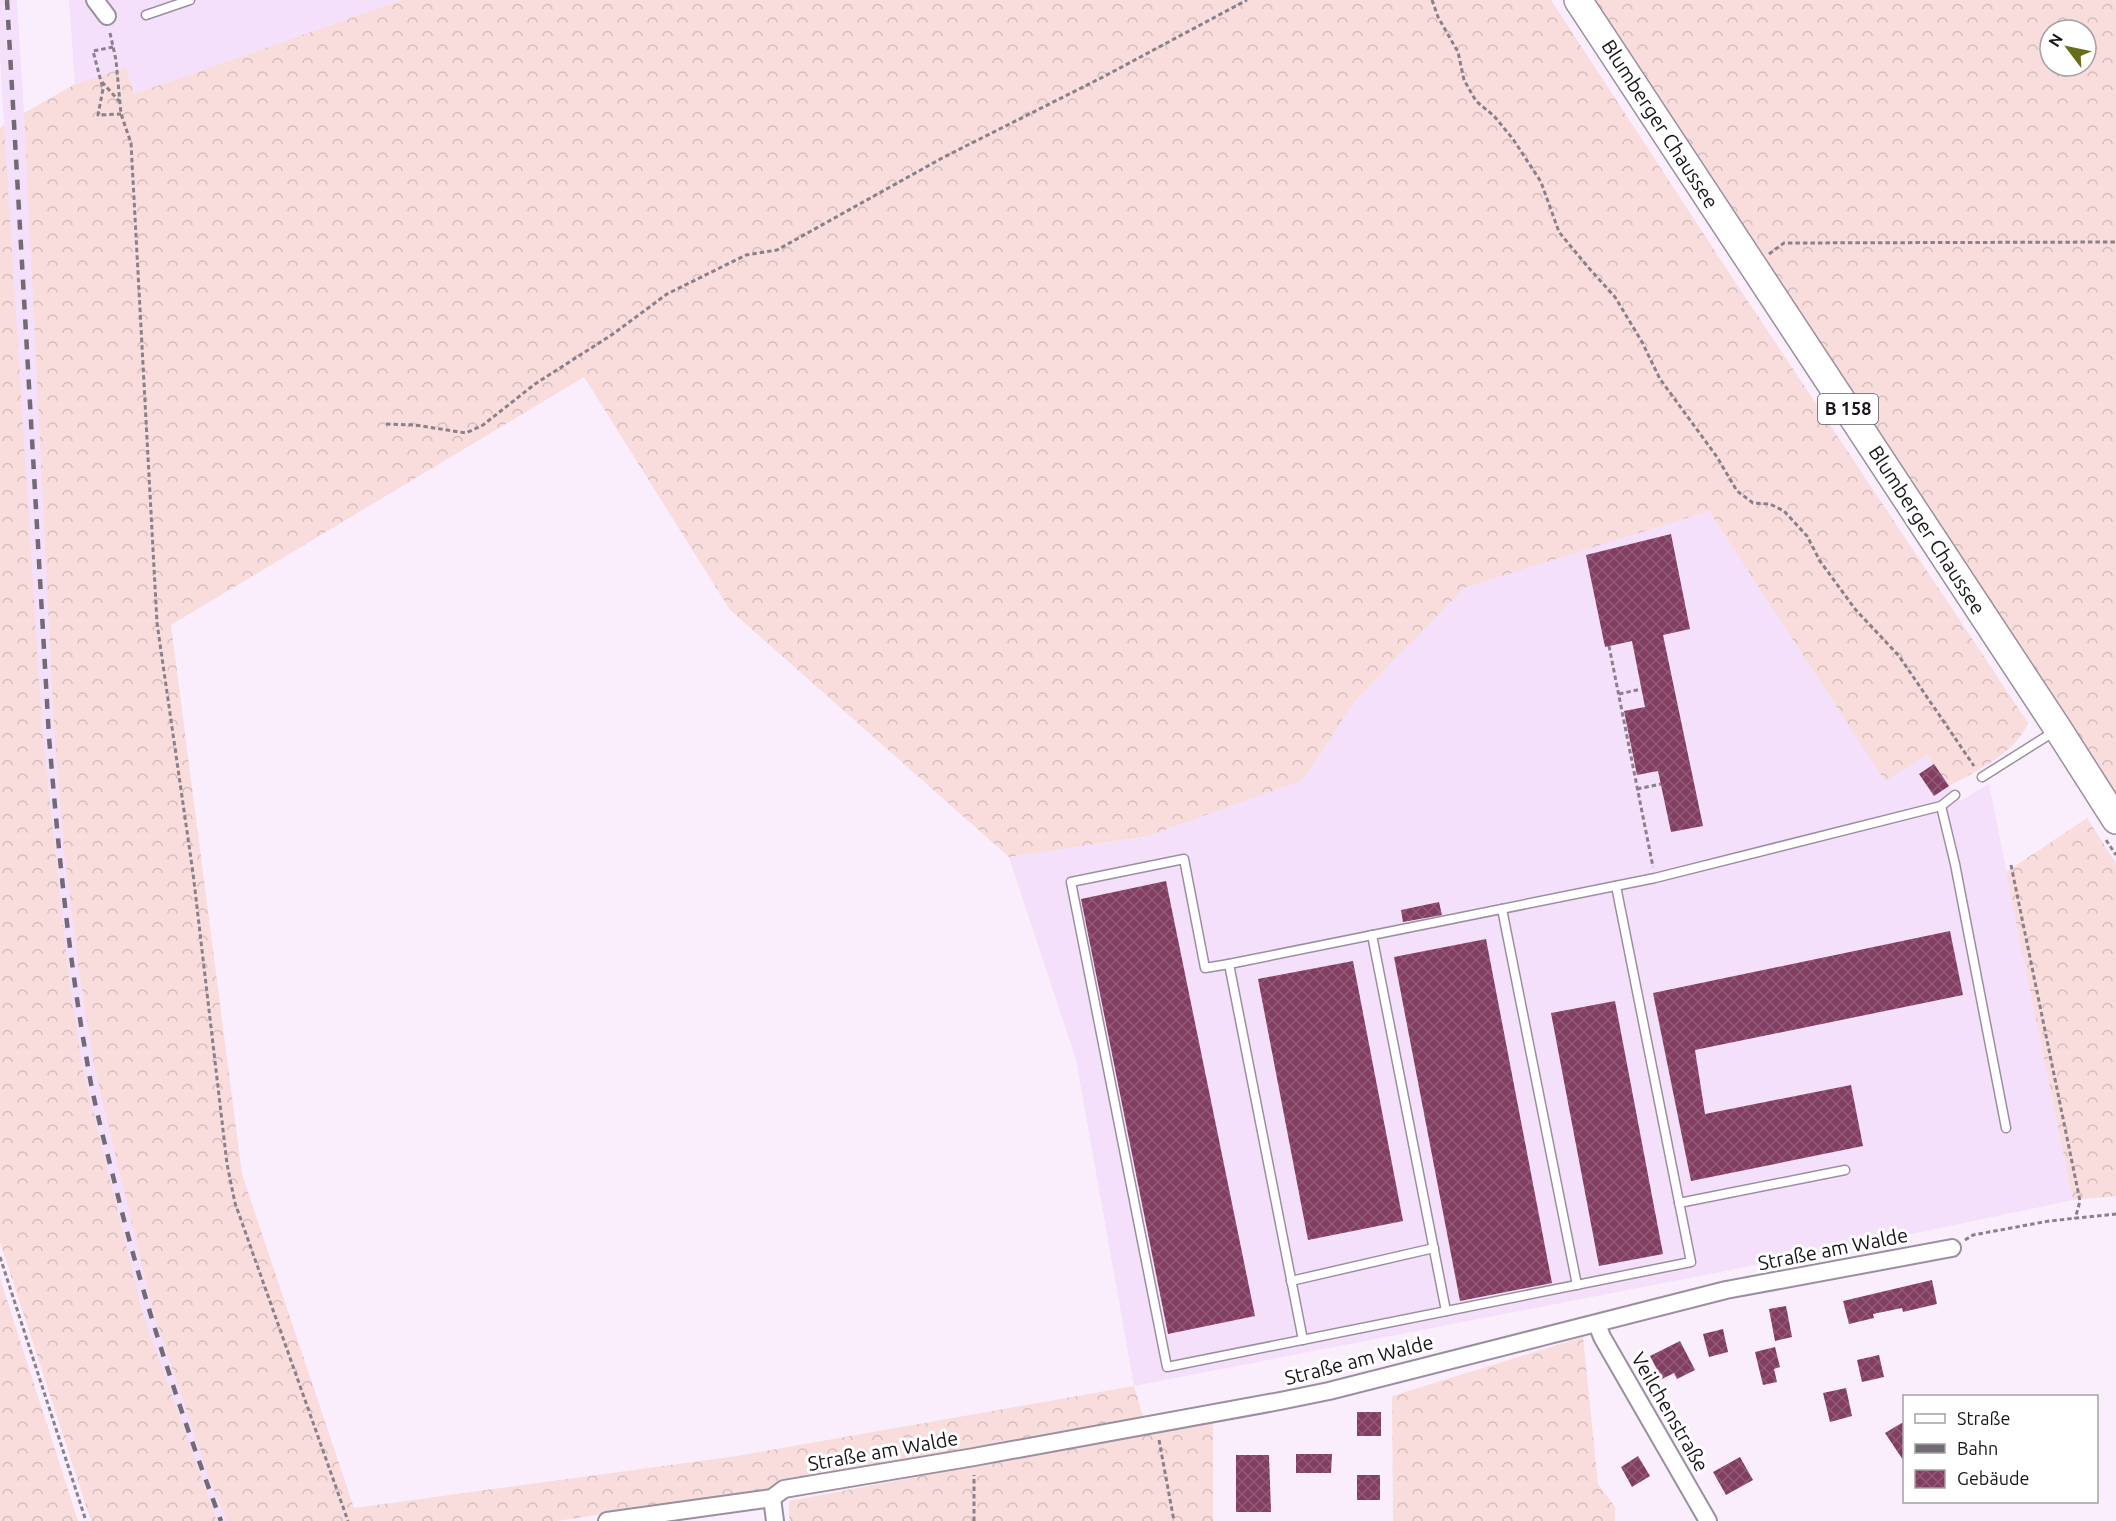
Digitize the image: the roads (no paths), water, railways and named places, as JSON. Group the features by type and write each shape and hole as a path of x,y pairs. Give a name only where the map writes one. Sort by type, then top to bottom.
{"main road":[{"name":"Blumberger Chaussee","path":"1578,0 2116,820"}],"street":[{"path":"95,0 107,16"},
{"name":"Straße am Walde","path":"607,1521 772,1498 784,1489 974,1457 1329,1391 1726,1290 1952,1248"},
{"name":"Veilchenstraße","path":"1597,1324 1602,1337 1708,1521"},
{"path":"772,1498 775,1521"}],"lane":[{"path":"146,15 190,0"},
{"path":"1982,777 2058,729"},
{"path":"1616,886 1691,1262 1167,1367 1071,882 1184,859 1205,968 1655,878 1941,806 1955,795"},
{"path":"1941,806 1957,874 2006,1128"},
{"path":"1502,909 1576,1285"},
{"path":"1372,935 1446,1311"},
{"path":"1229,963 1303,1340"},
{"path":"1679,1203 1845,1170"},
{"path":"1291,1281 1434,1248"}],"railway":[{"path":"7,0 49,737 74,980 92,1090 125,1223 162,1352 221,1521"}]}
